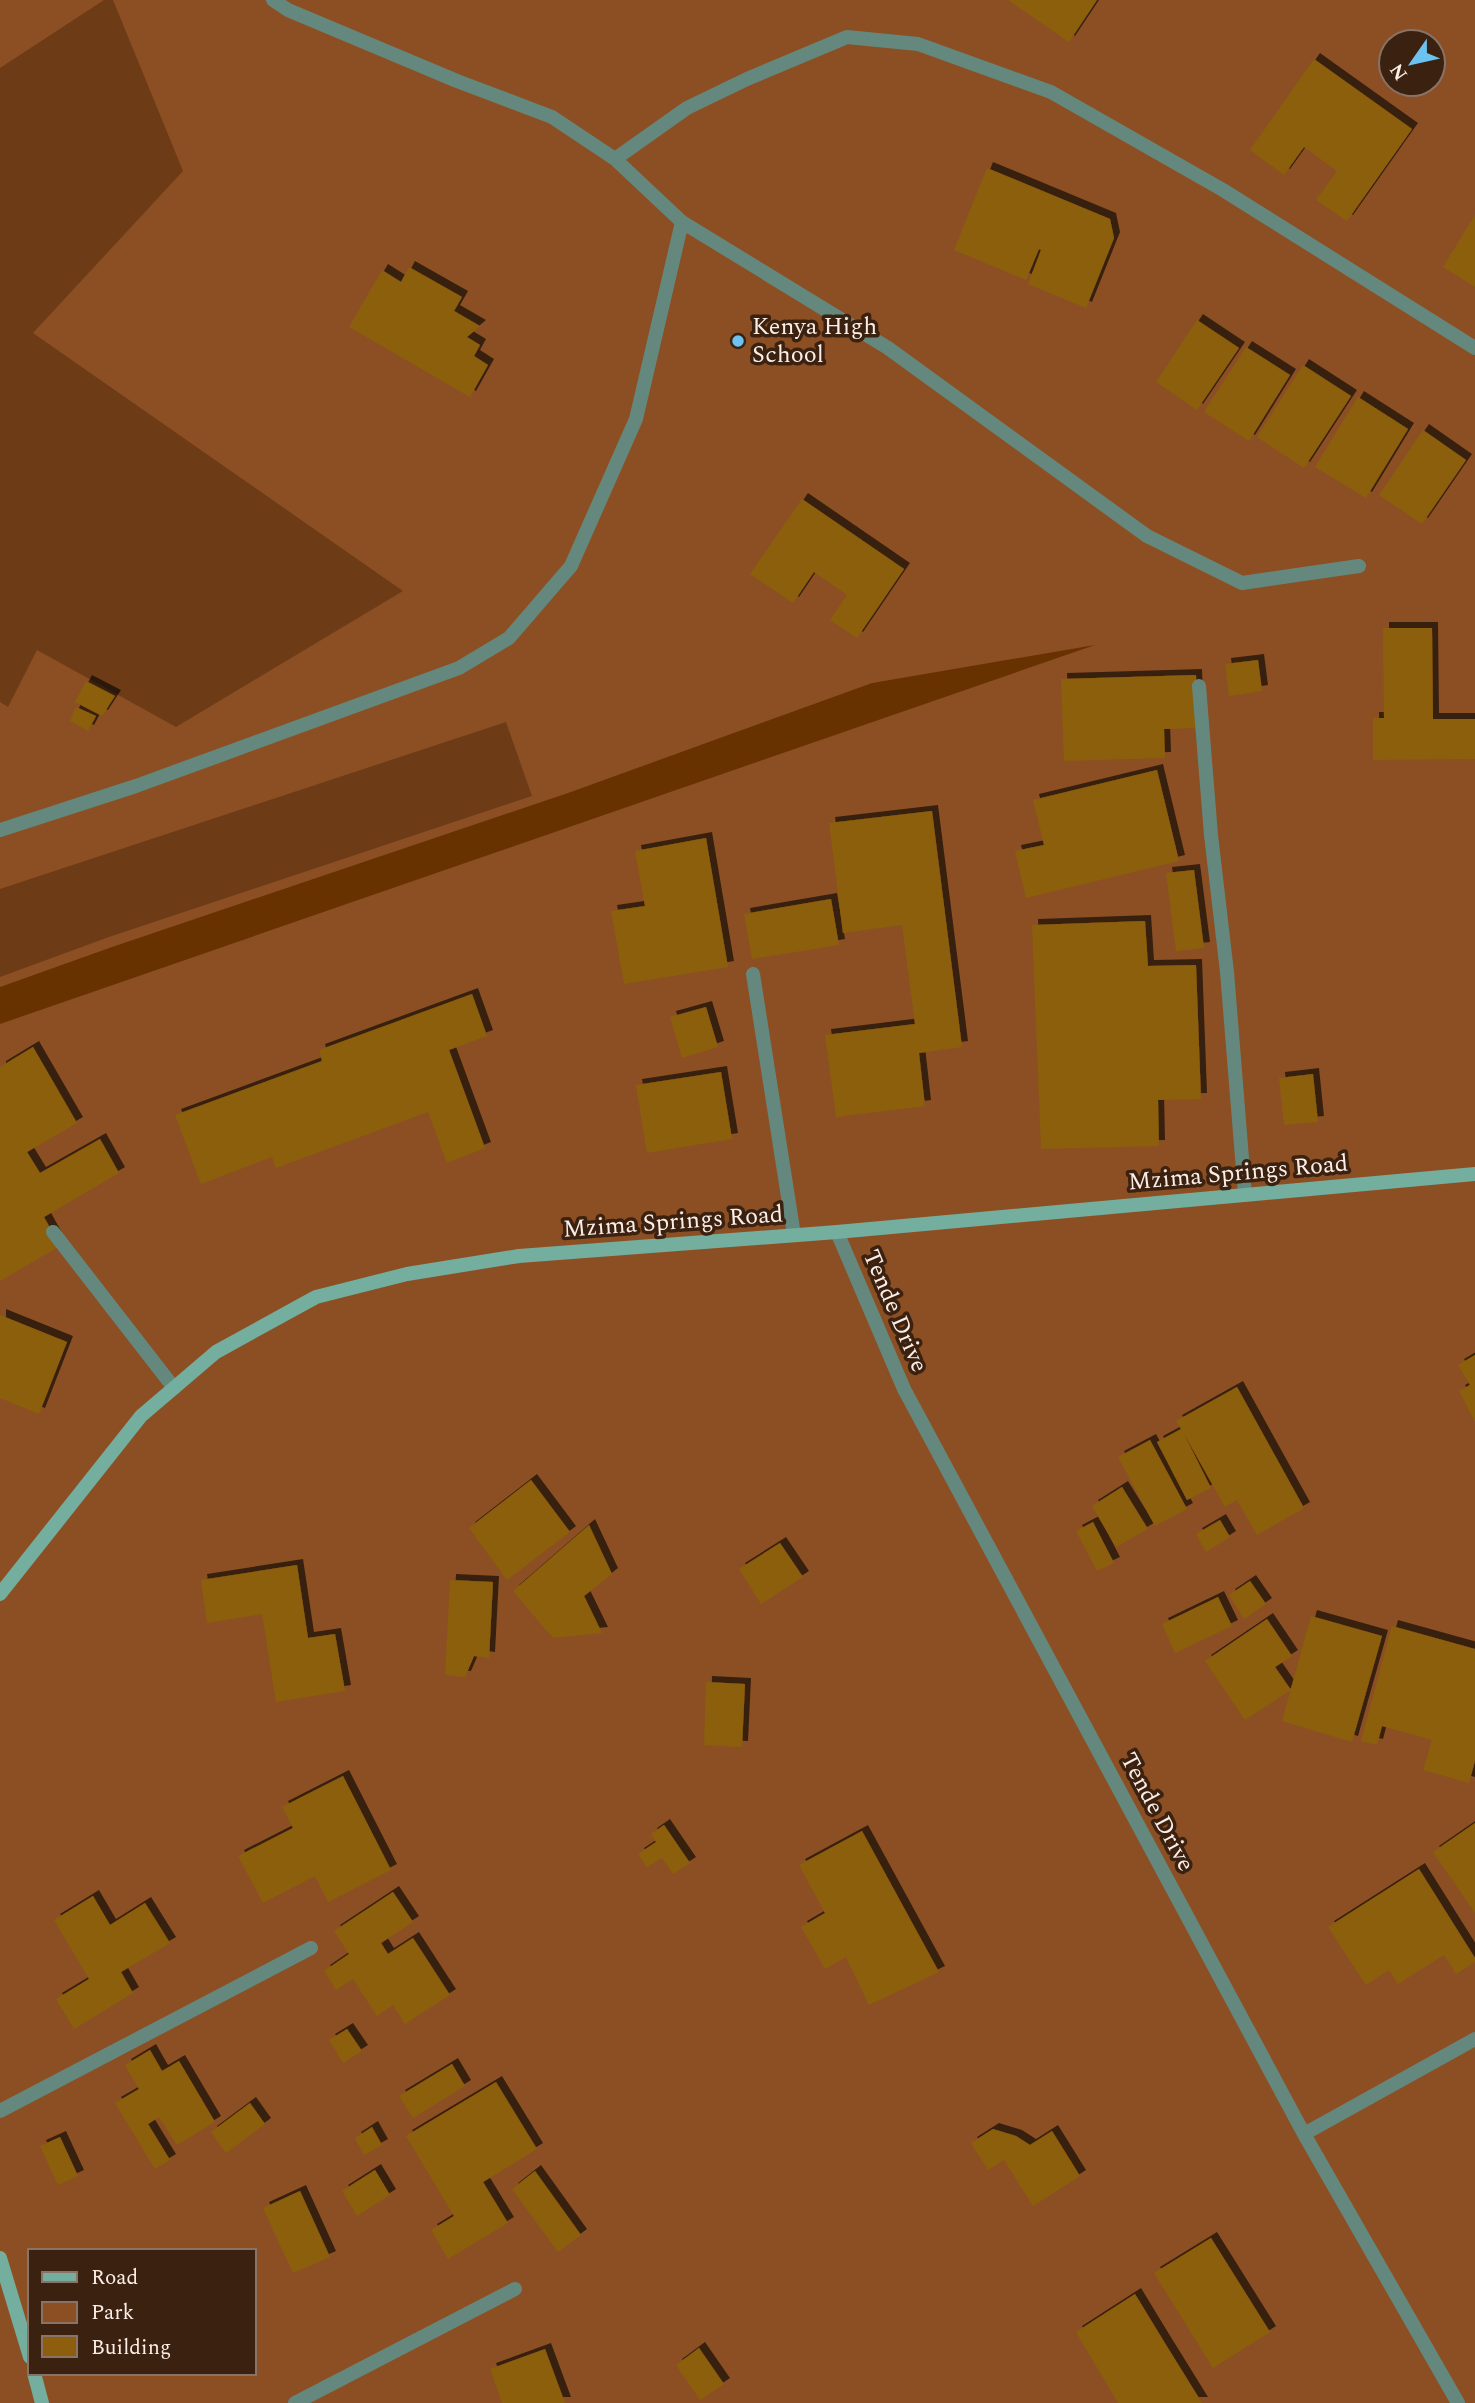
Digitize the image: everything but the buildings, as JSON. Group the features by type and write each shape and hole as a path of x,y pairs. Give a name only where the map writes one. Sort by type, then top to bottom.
{"street":[{"path":"273,0 288,9 457,81 552,117 615,159 682,222 888,348 1147,536 1242,583 1359,566"},
{"path":"615,159 687,108 747,79 847,37 918,44 1051,92 1223,190 1475,348"},
{"path":"0,830 136,786 459,668 509,638 571,566 636,419 682,222"},
{"path":"1199,686 1211,835 1227,972 1245,1195"},
{"path":"752,974 794,1236"},
{"name":"Mzima Springs Road","path":"0,1594 141,1416 216,1352 316,1297 381,1280 519,1256 794,1236 1475,1174"},
{"path":"53,1232 174,1388"},
{"name":"Tende Drive","path":"837,1232 904,1389 1304,2134 1458,2403"},
{"path":"0,2111 312,1948"},
{"path":"1304,2134 1475,2039"},
{"path":"0,2258 28,2350"},
{"path":"295,2403 515,2289"},
{"path":"35,2375 42,2403"}],"shaded area":[{"name":"Kenya High School","path":"0,0 1475,0 1447,63 1447,28 1377,28 1377,98 1432,98 1198,627 872,683 568,793 0,987"}],"green space":[{"path":"0,0 104,0 0,68"},
{"path":"113,0 1475,0 1475,2403 0,2403 0,1024 1095,645 872,683 568,793 0,987 0,977 109,937 532,796 506,722 0,889 0,702 8,707 37,650 176,727 403,591 33,333 183,171"}],"place":[{"name":"Kenya High School","path":"738,341"}]}
